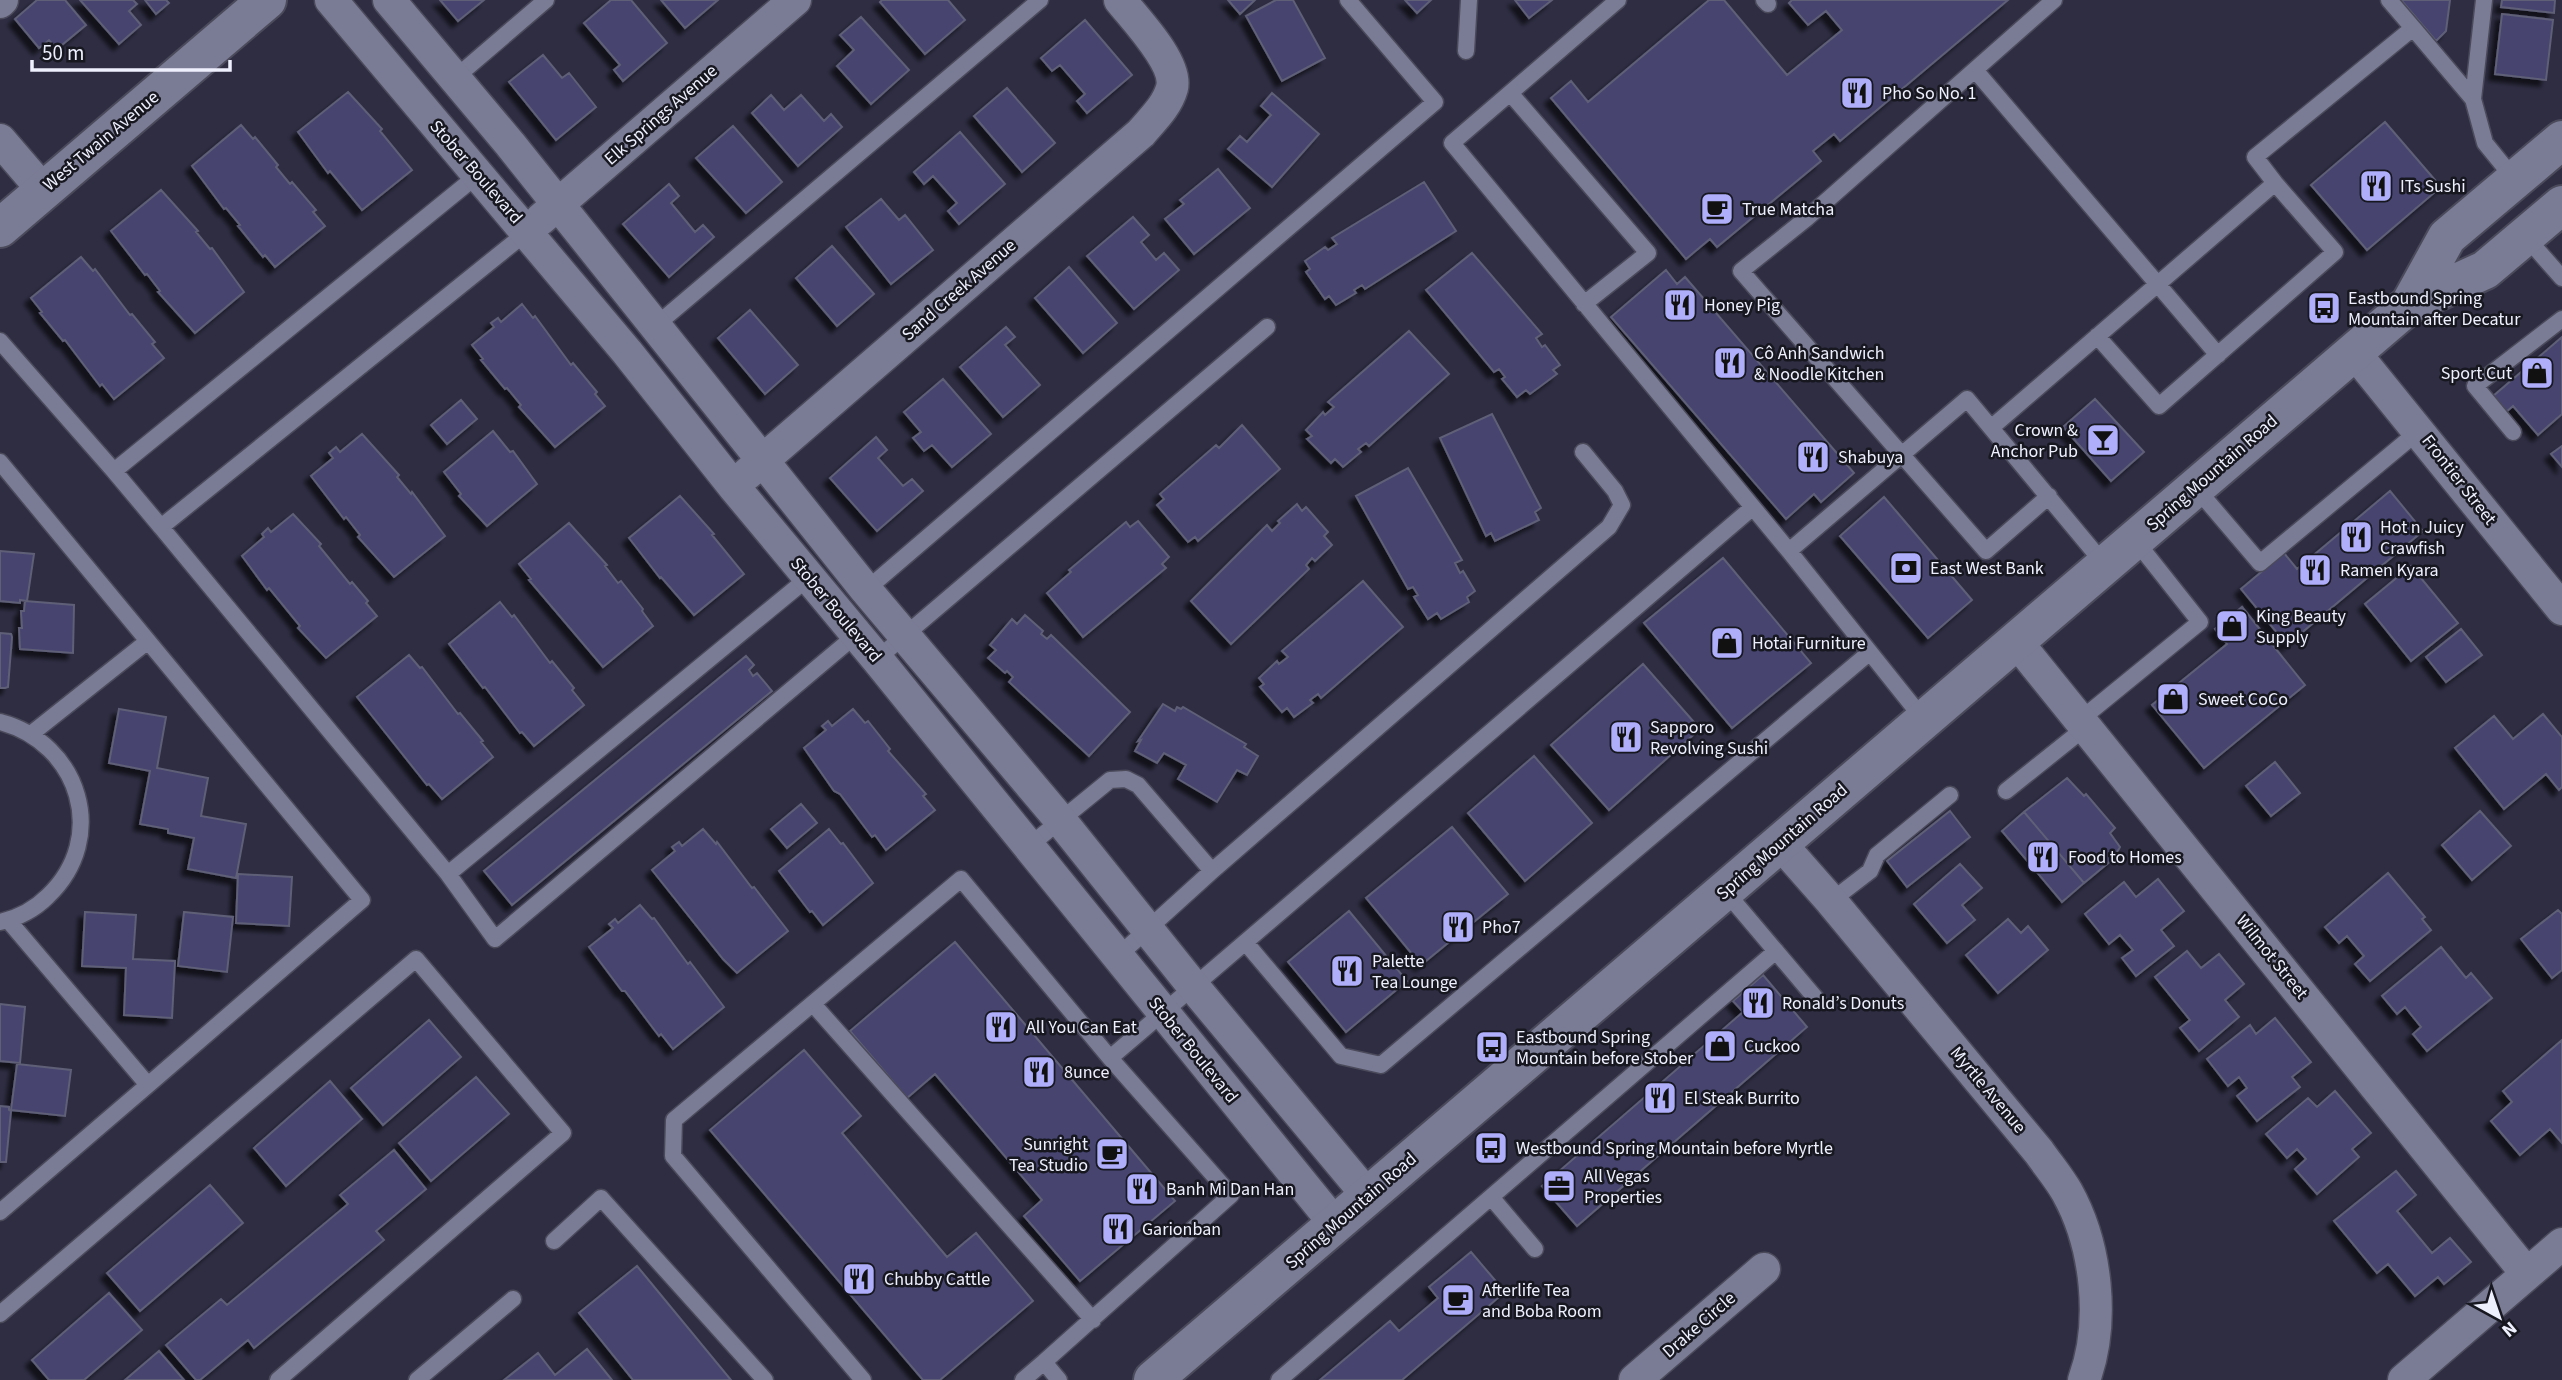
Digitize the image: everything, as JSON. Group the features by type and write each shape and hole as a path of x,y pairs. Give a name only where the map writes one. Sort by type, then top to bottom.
{"main road":[{"name":"West Twain Avenue","path":"0,228 267,0"},
{"name":"Spring Mountain Road","path":"2410,304 2446,237 2562,140"},
{"name":"Spring Mountain Road","path":"1153,1380 2410,304 2485,270 2562,205"}],"street":[{"name":"Stober Boulevard","path":"331,0 627,352 1335,1224"},
{"name":"Stober Boulevard","path":"389,0 455,78 761,462 1061,821 1193,986 1368,1196"},
{"name":"Elk Springs Avenue","path":"527,232 795,0"},
{"name":"Sand Creek Avenue","path":"734,487 1142,133 1162,109 1173,85 1165,56 1120,0"},
{"path":"0,141 43,190"},
{"name":"Frontier Street","path":"2354,352 2420,430 2562,609"},
{"name":"Wilmot Street","path":"2016,641 2527,1274"},
{"name":"Myrtle Avenue","path":"1780,843 1832,901 2039,1152 2067,1193 2086,1239 2095,1297 2092,1357 2084,1380"},
{"path":"2404,1380 2562,1244"},
{"name":"Drake Circle","path":"1635,1380 1764,1269"}],"lane":[{"path":"455,78 546,0"},
{"path":"654,327 1040,0"},
{"path":"866,590 1434,102 1348,0"},
{"path":"1466,51 1469,0"},
{"path":"1618,0 1452,143 1789,551 1924,720"},
{"path":"2049,496 1986,551 1741,271 1807,218 2054,0"},
{"path":"2389,0 2473,99"},
{"path":"2484,0 2473,99 2485,144 2515,180"},
{"path":"2097,336 2158,406 2336,252 2255,157 2413,28"},
{"path":"1975,70 2218,355"},
{"path":"1511,94 1648,253 1584,304"},
{"path":"114,471 479,174"},
{"path":"1992,427 2275,183"},
{"path":"161,527 527,232"},
{"path":"2525,236 2562,278"},
{"path":"2513,432 2475,386 2562,319"},
{"path":"877,659 904,633 1267,327"},
{"path":"0,341 161,527 447,874 495,939 856,635"},
{"path":"1789,551 1968,399 2105,565"},
{"path":"2196,488 2260,563 2420,430"},
{"path":"1117,957 1212,871 1609,527 1622,505 1615,491 1583,453"},
{"path":"0,462 362,900 0,1212"},
{"path":"1110,1058 1752,508"},
{"path":"2006,791 2200,622 2135,540"},
{"path":"447,874 808,578"},
{"path":"31,734 148,641"},
{"path":"1246,943 1341,1056 1381,1065 1869,653"},
{"path":"0,722 31,734 61,760 78,796 81,815 80,835 68,872 56,888 26,913 4,921 148,1085"},
{"path":"1029,846 1110,780 1126,779 1138,785 1212,871"},
{"path":"1832,901 1870,871 1877,855 1950,795"},
{"path":"863,1380 673,1156 674,1120 961,879 1110,1058 1231,1195 1023,1380"},
{"path":"1725,891 1818,1001"},
{"path":"1279,1380 1776,951"},
{"path":"0,1314 416,959 563,1133 278,1380"},
{"path":"813,1004 1093,1320"},
{"path":"554,1241 601,1198 765,1380"},
{"path":"1492,1198 1535,1249"},
{"path":"417,1380 513,1299"},
{"path":"1044,1362 1059,1380"}],"building":[{"path":"37,0 65,0 86,25 57,49 49,40 39,48 15,19"},
{"path":"80,0 133,0 137,4 129,11 141,25 119,44"},
{"path":"145,0 166,0 169,3 156,14"},
{"path":"440,0 484,0 458,21"},
{"path":"611,0 631,0 667,43 623,81 614,70 620,65 584,23"},
{"path":"661,0 718,0 685,28"},
{"path":"948,0 965,20 925,54 880,2"},
{"path":"1228,0 1255,0 1240,14"},
{"path":"1276,0 1293,0 1325,58 1282,81 1246,16"},
{"path":"1405,0 1431,0 1417,13"},
{"path":"1515,0 1552,0 1529,18"},
{"path":"1709,0 1724,0 1787,75 1842,30 1826,11 1808,25 1789,3 1792,0 2008,0 1840,141 1834,134 1813,151 1821,161 1717,247 1710,239 1686,259 1551,98 1571,81 1588,102"},
{"path":"2401,0 2450,0 2446,31 2436,41"},
{"path":"2502,0 2555,0 2554,13 2501,7"},
{"path":"2502,14 2553,20 2546,80 2495,74"},
{"path":"861,17 909,70 871,104 837,66 854,50 840,35"},
{"path":"1085,20 1132,75 1087,113 1077,101 1085,94 1060,65 1052,71 1041,58"},
{"path":"543,55 562,78 569,73 596,107 556,140 509,82"},
{"path":"1007,88 1055,143 1022,172 974,116"},
{"path":"348,92 382,129 380,131 412,170 362,210 330,171 328,173 298,132"},
{"path":"1272,93 1319,134 1272,187 1228,149 1240,136 1247,142 1271,115 1261,106"},
{"path":"771,95 784,110 801,95 824,121 831,114 842,127 798,166 752,113"},
{"name":"ITs Sushi","path":"2385,122 2441,187 2367,250 2311,185"},
{"path":"241,125 253,139 255,137 290,184 292,182 316,210 313,212 325,226 275,267 265,255 263,257 192,166"},
{"path":"733,126 782,182 746,213 696,158"},
{"path":"960,132 1005,184 959,224 948,211 957,203 933,176 924,184 914,172"},
{"path":"1218,169 1250,208 1194,254 1165,219 1184,204 1180,200"},
{"path":"1424,182 1456,231 1365,289 1362,285 1354,290 1356,293 1336,305 1329,296 1325,299 1306,272 1310,269 1305,261 1325,247 1328,250 1337,244 1332,238"},
{"path":"669,184 679,196 671,203 695,232 703,225 714,237 669,277 623,224"},
{"path":"161,190 198,231 196,232 210,249 212,248 244,292 195,333 158,292 160,291 147,274 145,275 111,231"},
{"path":"881,199 899,220 905,215 933,250 891,284 846,227"},
{"path":"1133,217 1149,235 1141,242 1156,260 1164,253 1179,270 1134,309 1087,256"},
{"path":"832,246 874,294 837,326 796,278"},
{"path":"1472,253 1542,334 1536,338 1560,365 1553,370 1557,374 1530,394 1526,390 1517,397 1502,379 1505,377 1499,369 1494,372 1426,290"},
{"path":"81,257 93,271 95,269 130,315 132,314 155,342 152,344 164,358 114,399 102,384 100,386 65,340 63,341 31,298"},
{"path":"1069,267 1117,323 1083,353 1035,298"},
{"path":"1666,270 1677,284 1685,277 1854,473 1821,502 1814,494 1786,519 1611,317"},
{"path":"522,304 533,318 535,316 571,365 573,363 597,392 595,394 605,406 555,447 519,407 521,405 481,360 483,359 472,345 494,327 491,323 498,318 501,322"},
{"path":"750,310 798,365 765,394 718,338"},
{"path":"1006,327 1015,337 1005,345 1040,385 1003,417 960,367"},
{"path":"1409,331 1449,374 1369,446 1366,443 1358,449 1361,452 1343,467 1335,459 1331,463 1307,439 1312,436 1306,430 1323,412 1325,415 1334,407 1328,402"},
{"path":"2562,337 2562,414 2538,435 2513,406 2505,413 2492,397"},
{"path":"943,379 991,434 952,467 932,445 924,451 913,438 921,432 904,412"},
{"name":"Crown & Anchor Pub","path":"2095,399 2144,452 2111,481 2063,427"},
{"path":"461,400 477,419 447,444 431,425"},
{"path":"1492,414 1541,508 1535,512 1539,520 1495,541 1491,533 1486,536 1440,438"},
{"path":"1242,425 1280,469 1198,541 1195,537 1188,542 1157,505 1164,499 1160,494 1216,445 1219,448"},
{"path":"493,431 510,452 513,451 537,484 487,526 459,496 461,494 444,472"},
{"path":"362,434 399,475 397,477 411,494 412,492 445,536 394,577 358,537 360,535 311,476 333,458 329,453 336,447 340,452"},
{"path":"876,437 887,450 878,458 903,486 912,479 923,491 877,531 830,478"},
{"path":"2562,446 2562,467 2551,454"},
{"path":"1408,468 1462,560 1455,563 1460,573 1463,571 1475,591 1467,597 1469,602 1441,619 1437,613 1428,619 1414,597 1418,595 1413,587 1408,589 1356,496"},
{"path":"2390,491 2423,531 2287,645 2241,589 2284,553 2297,569"},
{"path":"680,496 714,534 712,535 744,574 694,615 660,578 629,538"},
{"name":"East West Bank","path":"1884,497 1972,600 1928,638 1840,536"},
{"path":"1297,504 1302,511 1306,507 1328,532 1324,536 1332,545 1315,561 1312,558 1306,565 1309,569 1231,644 1191,601 1267,525 1272,531 1280,523 1278,521"},
{"path":"293,514 321,544 319,546 350,584 352,582 368,601 366,603 377,616 326,658 298,628 300,626 269,588 267,590 242,556 264,537 262,534 268,528 271,532"},
{"path":"1138,521 1169,557 1162,564 1166,568 1083,637 1047,593 1071,572 1069,570 1126,522 1130,527"},
{"path":"569,523 607,565 605,566 618,583 621,581 653,626 603,667 529,580 531,579 519,564"},
{"path":"0,551 34,554 27,601 0,601"},
{"name":"Hotai Furniture","path":"1723,558 1811,663 1732,728 1644,623"},
{"path":"2411,566 2458,623 2411,661 2365,604"},
{"path":"1363,581 1403,627 1321,698 1318,694 1310,700 1313,703 1294,717 1287,708 1282,712 1260,687 1264,684 1259,678 1277,661 1279,664 1288,657 1282,651"},
{"path":"25,601 74,605 73,653 20,649 19,628 22,628 21,611 24,611"},
{"path":"500,602 512,617 514,615 550,663 552,661 584,705 534,746 520,733 449,644"},
{"path":"2242,607 2305,685 2204,768 2152,705 2227,644 2215,629"},
{"path":"1025,615 1043,631 1041,634 1047,639 1051,635 1130,712 1089,756 1009,682 1013,677 1007,671 1005,673 988,658 996,650 990,645 1012,619 1017,624"},
{"path":"2461,629 2482,655 2446,682 2426,657"},
{"path":"0,633 11,634 12,637 8,687 5,688 0,688"},
{"path":"409,655 422,667 458,714 460,713 493,757 442,799 427,785 357,697"},
{"path":"746,656 754,665 749,670 753,676 757,673 772,691 512,905 484,871"},
{"name":"Sapporo Revolving Sushi","path":"1643,664 1700,729 1609,810 1551,745"},
{"path":"1163,704 1175,711 1177,707 1183,707 1246,744 1244,747 1258,756 1247,775 1237,770 1217,802 1178,779 1186,765 1164,753 1157,763 1135,751 1141,740 1138,741"},
{"path":"119,709 166,717 157,768 208,778 201,816 246,824 236,878 188,869 194,838 168,833 168,829 140,824 150,771 109,763"},
{"path":"853,709 865,723 868,721 890,749 888,751 926,794 923,796 935,810 886,850 875,835 872,837 840,794 834,791 804,748 826,730 822,726 828,721 832,726"},
{"path":"2543,714 2562,737 2562,787 2559,790 2546,774 2504,809 2455,748 2494,716 2513,739"},
{"path":"1534,756 1592,823 1525,881 1468,813"},
{"path":"2275,762 2300,793 2271,816 2246,786"},
{"path":"2067,778 2084,796 2086,794 2115,828 2110,833 2120,847 2113,859 2084,883 2024,812"},
{"path":"801,804 817,823 787,848 771,829"},
{"path":"1950,811 1970,837 1907,887 1887,861"},
{"path":"2480,811 2511,846 2472,880 2442,845"},
{"name":"Food to Homes","path":"2024,812 2084,883 2062,902 2002,831"},
{"path":"1452,827 1508,894 1421,965 1366,898"},
{"path":"703,829 716,844 717,842 788,931 737,973 652,870 675,851 672,847 679,842 682,846"},
{"path":"829,829 873,883 823,925 779,871"},
{"path":"1960,864 1982,888 1962,905 1975,920 1947,943 1914,904"},
{"path":"2388,873 2425,917 2422,919 2431,930 2370,981 2355,964 2364,956 2347,936 2339,943 2325,927"},
{"path":"238,874 292,877 289,926 236,923"},
{"path":"2158,879 2184,911 2161,930 2174,946 2136,976 2122,958 2133,950 2120,935 2109,944 2085,914 2124,882 2136,897"},
{"path":"640,905 654,918 724,1007 673,1049 661,1034 659,1036 589,947 613,928 609,924 615,919 618,923"},
{"path":"2558,910 2562,914 2562,970 2552,978 2521,939"},
{"name":"Palette Tea Lounge","path":"1349,911 1407,981 1346,1032 1288,962"},
{"path":"85,912 136,915 133,959 175,961 172,1018 124,1015 126,968 82,966"},
{"path":"184,912 233,917 227,972 178,966"},
{"path":"2008,919 2021,933 2028,926 2048,950 1998,993 1966,955"},
{"path":"955,942 1175,1201 1080,1281 1024,1216 1042,1200 935,1074 907,1098 850,1031"},
{"path":"2441,947 2466,978 2471,973 2492,998 2427,1051 2413,1034 2421,1027 2405,1007 2397,1014 2382,996"},
{"path":"2187,951 2201,968 2219,954 2244,984 2225,1000 2239,1017 2199,1051 2180,1028 2190,1020 2155,977"},
{"path":"1763,975 1807,1027 1577,1226 1542,1186 1743,1012 1733,1001"},
{"path":"0,1004 25,1007 20,1063 0,1061"},
{"path":"2275,1018 2311,1062 2292,1077 2300,1087 2257,1121 2237,1096 2247,1088 2239,1077 2228,1086 2207,1059 2250,1025 2256,1034"},
{"path":"429,1020 461,1057 383,1125 351,1088"},
{"path":"2562,1040 2562,1143 2550,1129 2520,1155 2491,1121 2512,1102 2503,1091"},
{"path":"804,1050 861,1116 842,1133 947,1257 976,1233 1033,1301 940,1380 923,1380 710,1130"},
{"path":"17,1064 71,1070 65,1116 11,1110"},
{"path":"476,1077 509,1114 431,1181 399,1143"},
{"path":"330,1081 362,1119 286,1186 254,1148"},
{"path":"2335,1091 2371,1133 2352,1149 2359,1157 2317,1194 2295,1169 2306,1159 2297,1149 2287,1158 2266,1134 2308,1098 2317,1107"},
{"path":"0,1106 9,1107 11,1111 6,1162 0,1162"},
{"path":"394,1150 426,1189 376,1231 384,1240 254,1348 248,1340 200,1380 196,1380 166,1345 221,1299 227,1305 348,1204 340,1195"},
{"path":"2396,1171 2416,1195 2397,1211 2432,1253 2450,1238 2471,1262 2444,1284 2438,1277 2415,1296 2388,1264 2377,1273 2334,1221"},
{"path":"210,1185 243,1223 140,1311 107,1273"},
{"path":"1471,1252 1505,1292 1402,1380 1320,1380 1390,1321 1399,1331 1438,1298 1429,1287"},
{"path":"637,1266 731,1380 633,1380 579,1313"},
{"path":"109,1293 142,1330 84,1380 49,1380 32,1360"},
{"path":"587,1349 612,1380 504,1380 538,1353 555,1375"},
{"path":"159,1351 184,1380 125,1380"}],"place":[{"name":"Pho So No. 1","path":"1857,93"},
{"name":"ITs Sushi","path":"2376,186"},
{"name":"True Matcha","path":"1717,209"},
{"name":"Honey Pig","path":"1680,305"},
{"name":"Eastbound Spring Mountain after Decatur","path":"2324,308"},
{"name":"Cô Anh Sandwich & Noodle Kitchen","path":"1730,363"},
{"name":"Sport Cut","path":"2537,373"},
{"name":"Crown & Anchor Pub","path":"2103,440"},
{"name":"Shabuya","path":"1813,457"},
{"name":"Hot n Juicy Crawfish","path":"2356,537"},
{"name":"East West Bank","path":"1906,568"},
{"name":"Ramen Kyara","path":"2315,570"},
{"name":"King Beauty Supply","path":"2232,626"},
{"name":"Hotai Furniture","path":"1727,643"},
{"name":"Sweet CoCo","path":"2173,699"},
{"name":"Sapporo Revolving Sushi","path":"1626,737"},
{"name":"Food to Homes","path":"2043,857"},
{"name":"Pho7","path":"1458,927"},
{"name":"Palette Tea Lounge","path":"1347,971"},
{"name":"Ronald’s Donuts","path":"1758,1003"},
{"name":"All You Can Eat","path":"1001,1027"},
{"name":"Cuckoo","path":"1720,1046"},
{"name":"Eastbound Spring Mountain before Stober","path":"1492,1047"},
{"name":"8unce","path":"1039,1072"},
{"name":"El Steak Burrito","path":"1660,1098"},
{"name":"Westbound Spring Mountain before Myrtle","path":"1491,1148"},
{"name":"Sunright Tea Studio","path":"1112,1154"},
{"name":"All Vegas Properties","path":"1559,1186"},
{"name":"Banh Mi Dan Han","path":"1142,1189"},
{"name":"Garionban","path":"1118,1229"},
{"name":"Chubby Cattle","path":"859,1279"},
{"name":"Afterlife Tea and Boba Room","path":"1458,1300"}]}
